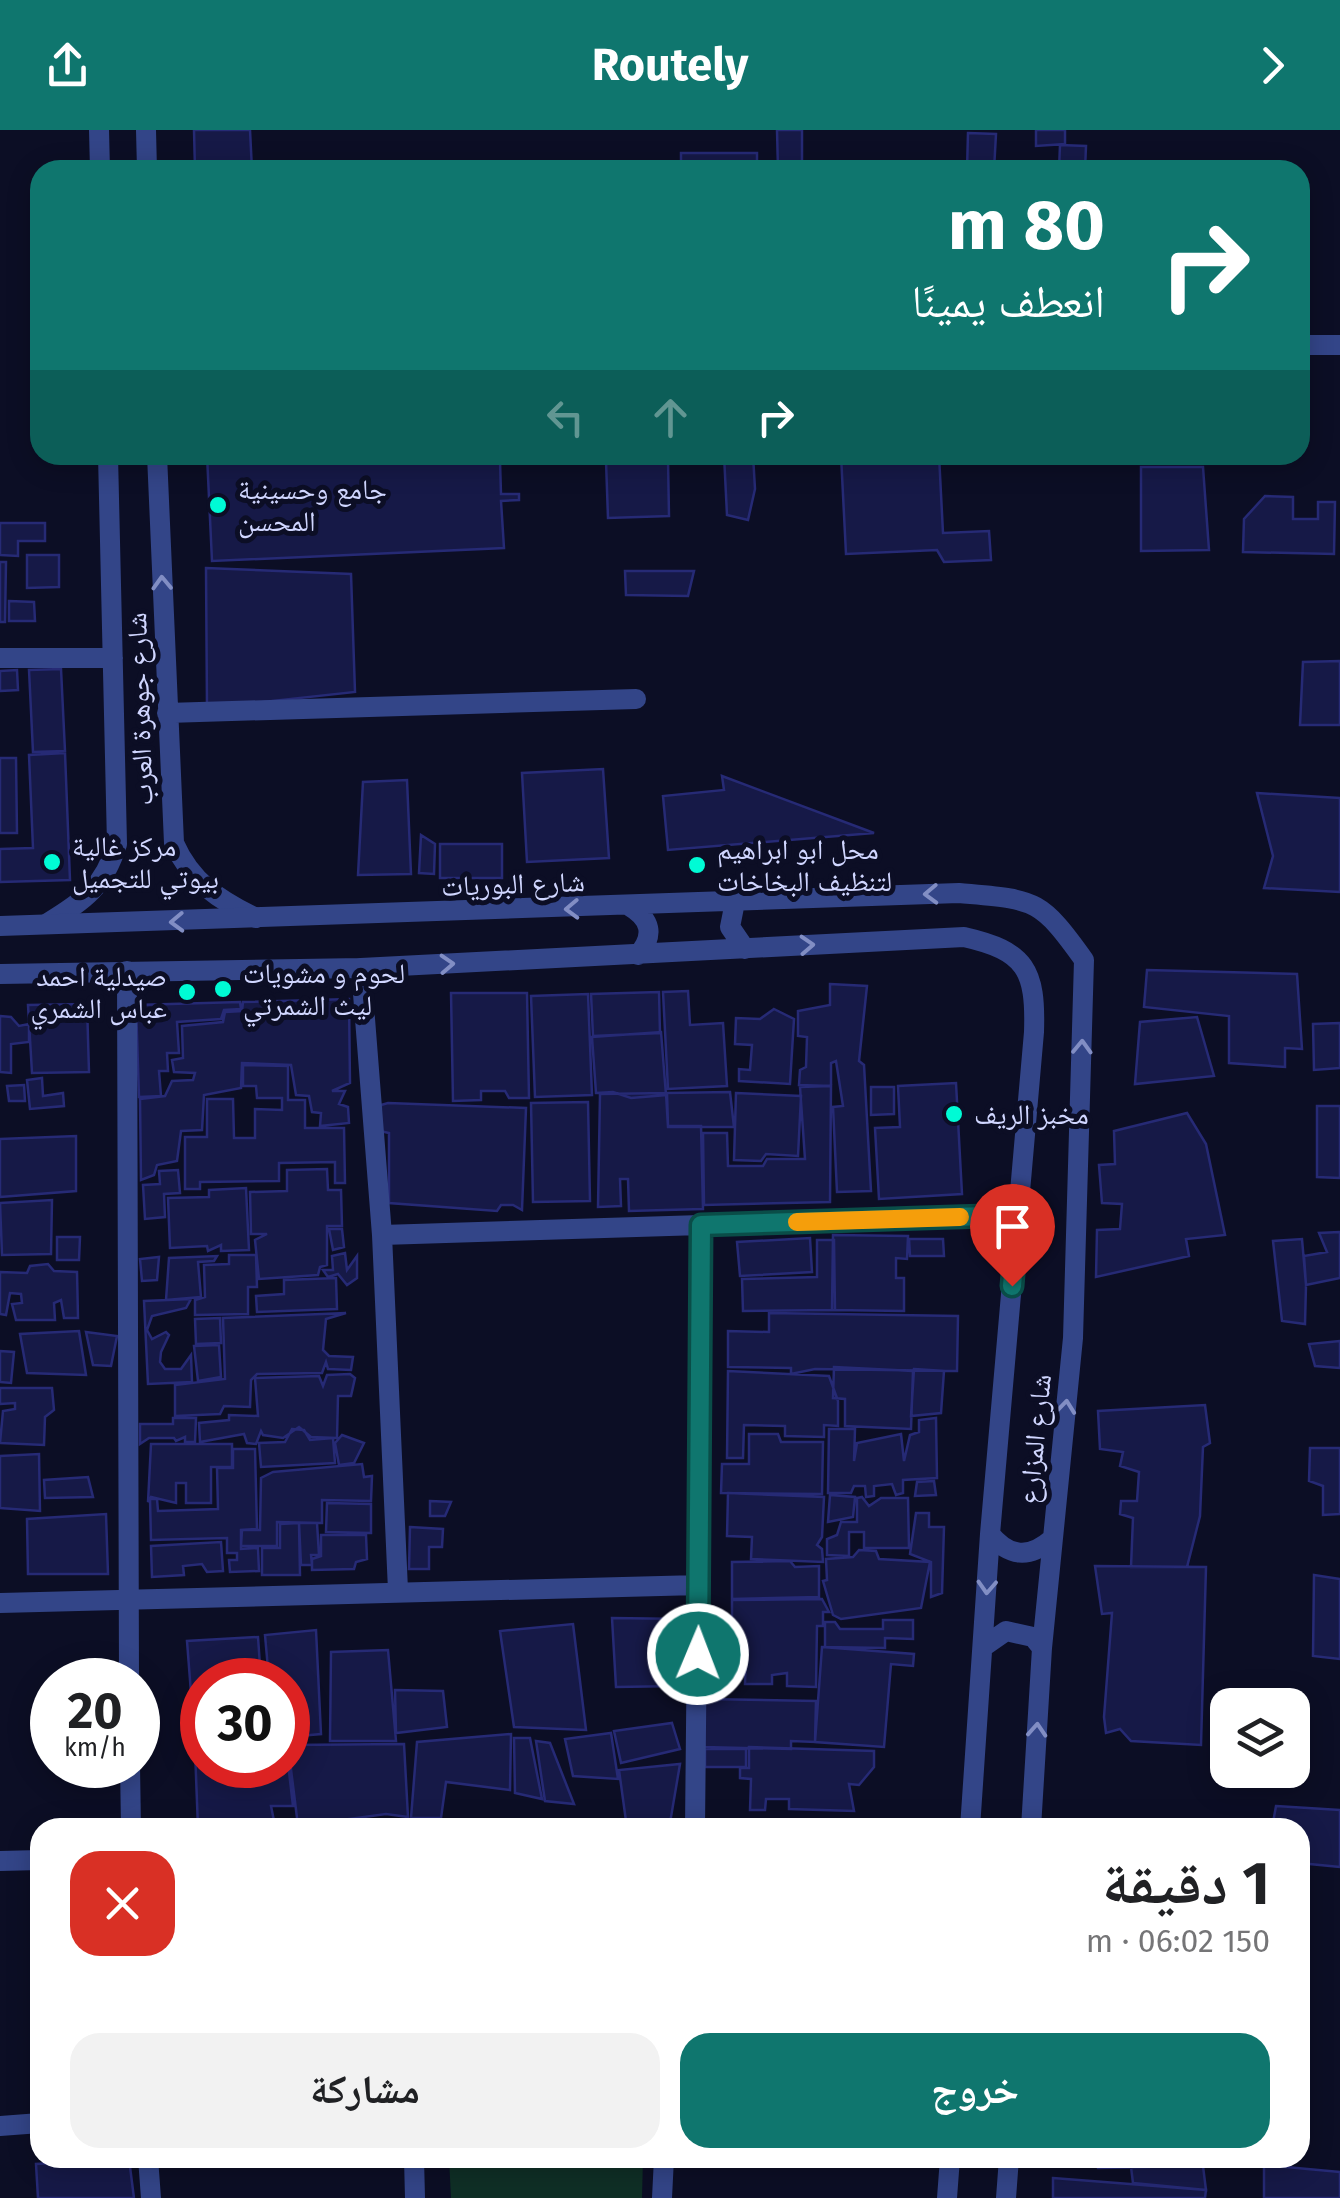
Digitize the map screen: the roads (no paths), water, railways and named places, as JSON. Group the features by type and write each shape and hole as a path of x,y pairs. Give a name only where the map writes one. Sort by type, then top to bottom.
{"street":[{"path":"100,130 100,160"},
{"path":"146,130 147,160"},
{"path":"1310,345 1340,345"},
{"name":"شارع جوهرة العرب","path":"46,924 91,897 109,871 118,844 108,465"},
{"name":"شارع جوهرة العرب","path":"157,465 174,844 185,868 203,887 258,919"},
{"path":"0,658 113,658"},
{"path":"166,713 636,699"},
{"name":"شارع البوريات","path":"0,926 959,893 1028,899"},
{"name":"شارع المزارع","path":"1028,899 1054,917 1084,960 1073,1338 1042,1648 1031,1818"},
{"path":"735,902 730,928 745,949"},
{"path":"629,906 642,914 650,928 648,943 638,955"},
{"name":"شارع المزارع","path":"745,949 964,937 1000,946 1026,966 1035,995 970,1818"},
{"path":"0,974 361,968 745,949"},
{"path":"361,968 382,1235 398,1590"},
{"path":"127,971 129,1658"},
{"path":"382,1235 1018,1215"},
{"path":"694,1818 701,1225"},
{"path":"990,1534 1002,1548 1020,1554 1038,1551 1052,1539"},
{"path":"0,1603 128,1596 699,1585"},
{"path":"983,1647 1006,1631 1033,1638 1042,1648"},
{"path":"130,1788 131,1818"},
{"path":"0,1861 30,1860"},
{"path":"0,2126 30,2124"},
{"path":"149,2168 151,2198"},
{"path":"414,2168 415,2198"},
{"path":"662,2198 664,2168"},
{"path":"947,2198 949,2168"},
{"path":"1006,2198 1008,2168"}],"place":[{"name":"جامع وحسينية المحسن","path":"218,505"},
{"name":"مركز غالية بيوتي للتجميل","path":"52,862"},
{"name":"محل ابو ابراهيم لتنظيف البخاخات","path":"697,865"},
{"name":"لحوم و مشويات ليث الشمرتي","path":"223,989"},
{"name":"صيدلية احمد عباس الشمري","path":"187,992"},
{"name":"مخبز الريف","path":"954,1114"}]}
